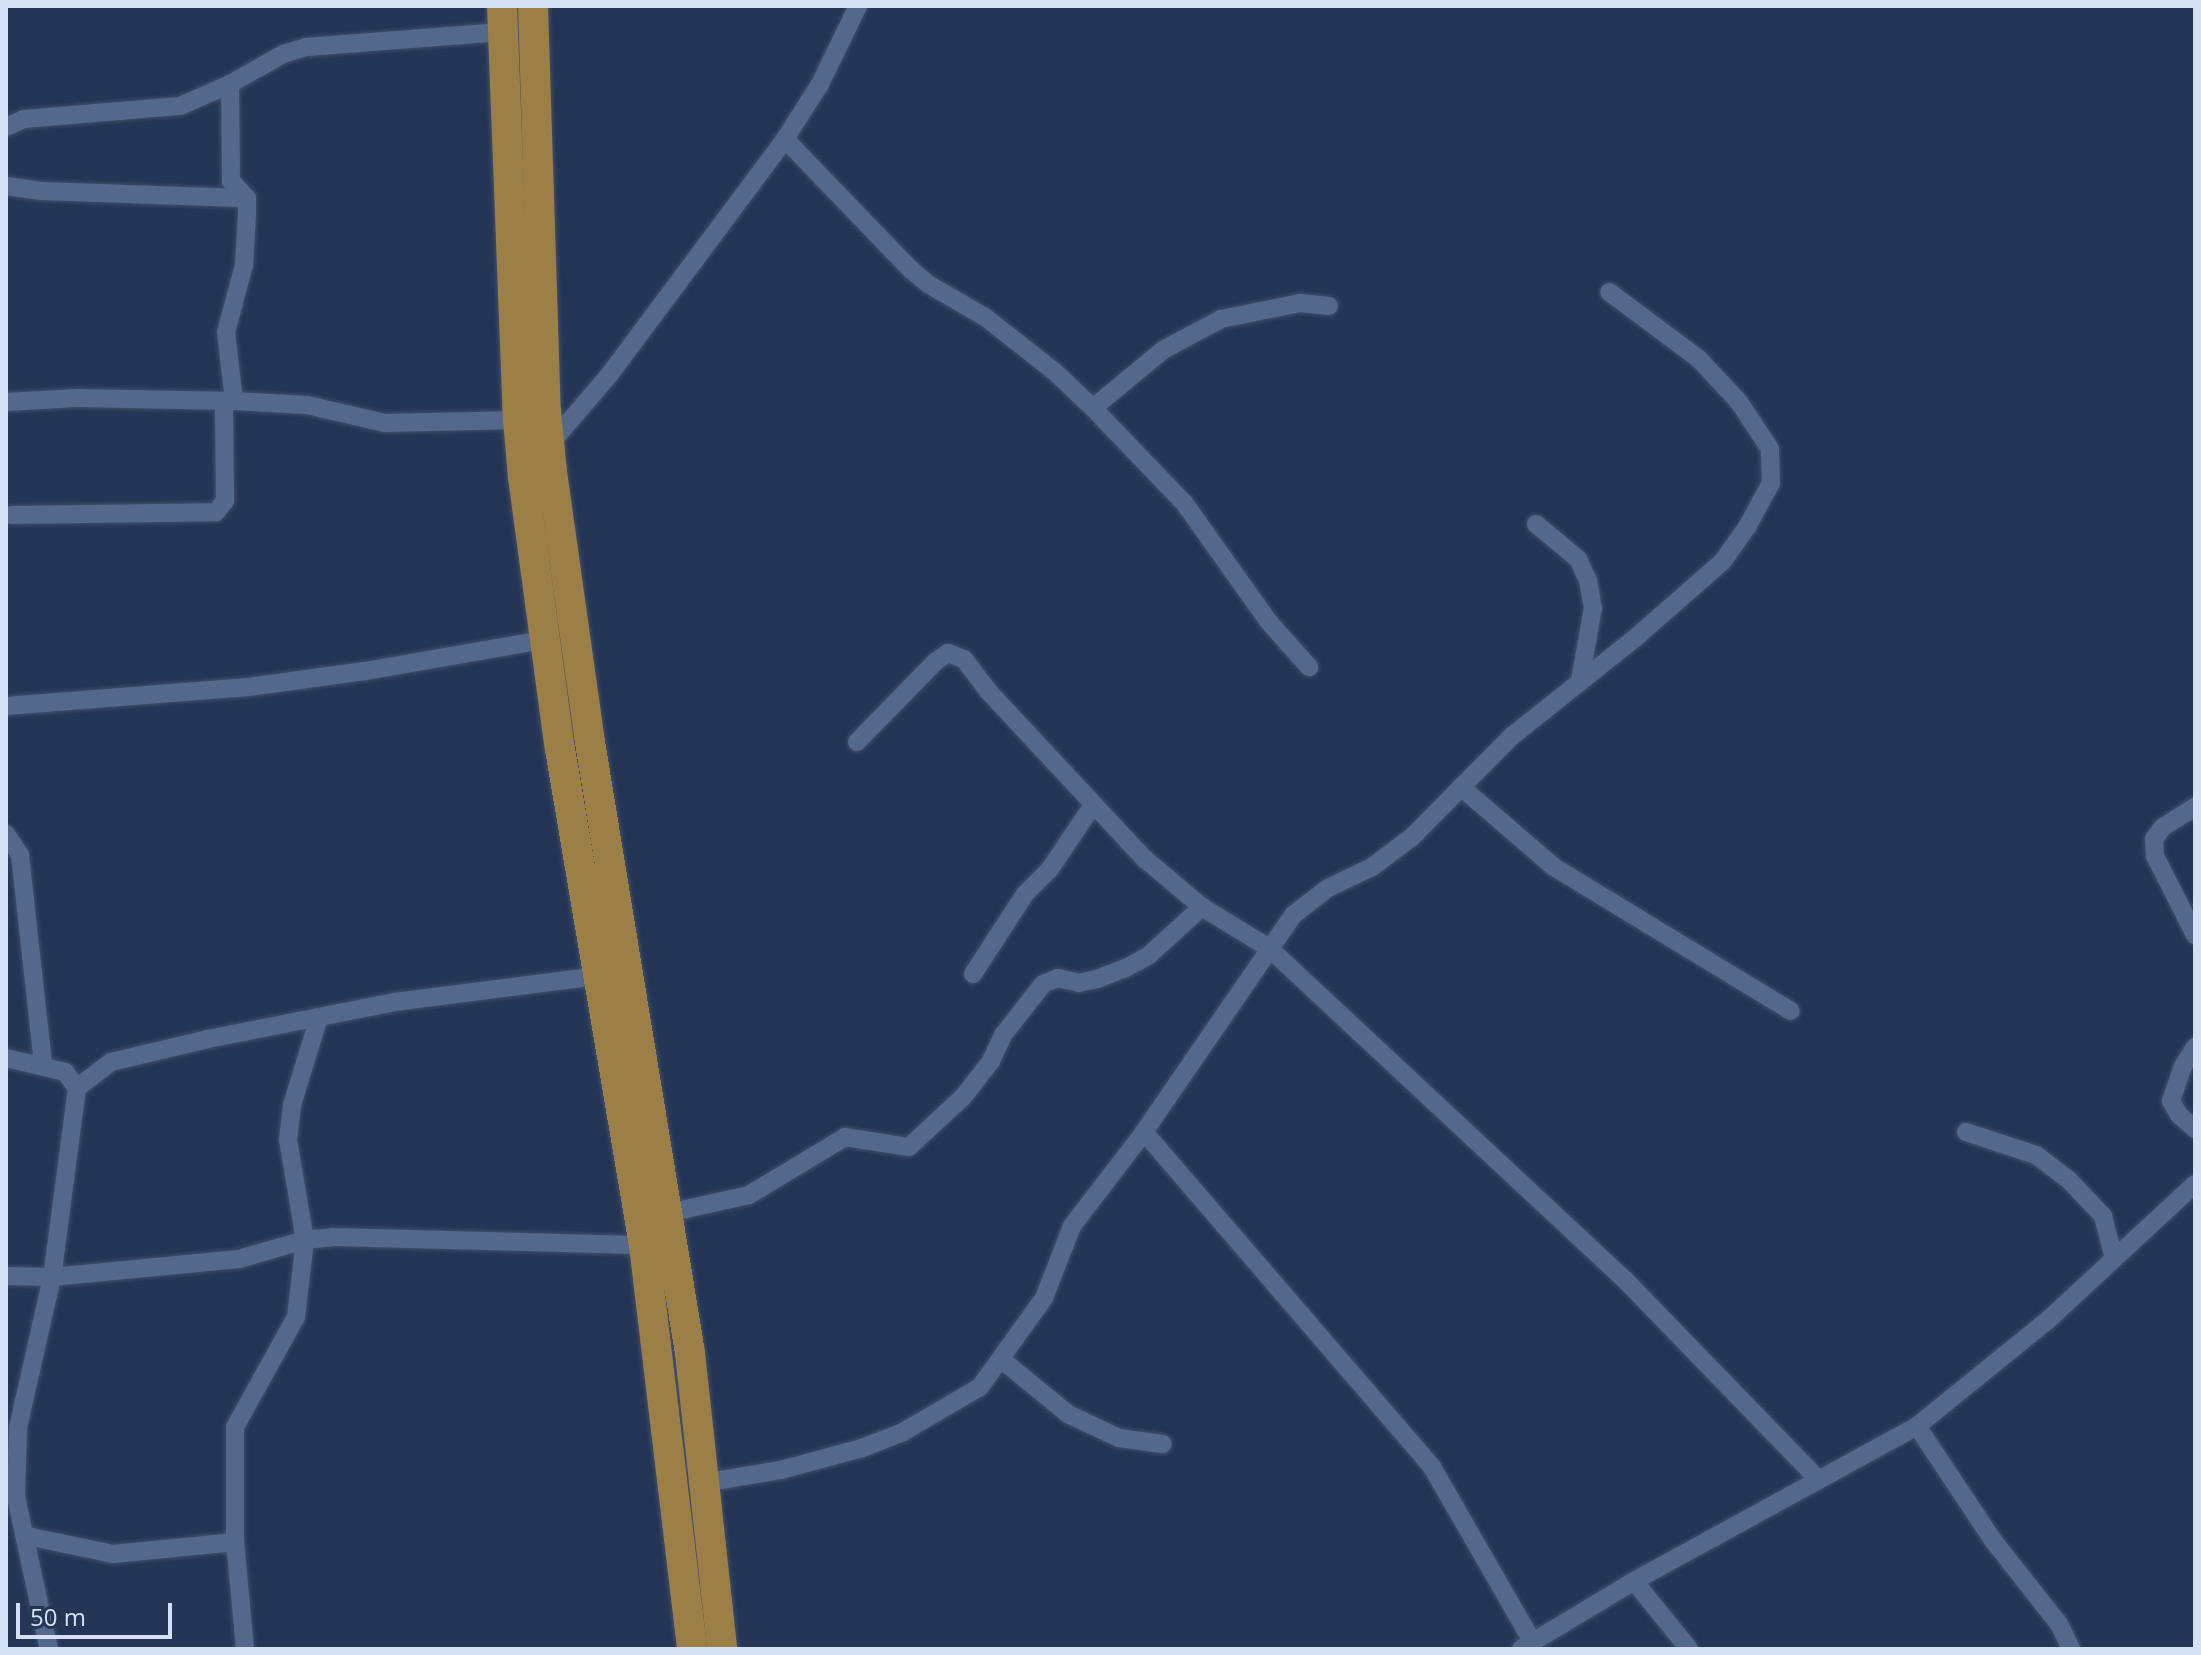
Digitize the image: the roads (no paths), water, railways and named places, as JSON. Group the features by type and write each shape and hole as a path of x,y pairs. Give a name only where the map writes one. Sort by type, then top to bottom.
{"highway":[{"path":"533,6 550,444 692,1649"},
{"path":"502,19 518,420 543,640 668,1213 690,1353 722,1649"}],"street":[{"path":"550,444 610,374 785,139 820,84 858,6"},
{"path":"6,127 24,119 180,106 230,84 283,54 306,47 502,19"},
{"path":"12,515 216,512 225,501 229,401 226,332 244,265 247,198 231,181 230,84"},
{"path":"785,139 909,268 928,284 985,317 1055,372 1093,408 1185,504 1268,621 1309,667"},
{"path":"6,186 42,191 247,198"},
{"path":"703,1483 781,1470 862,1448 903,1432 980,1387 1044,1298 1072,1226 1144,1132 1293,915 1328,888 1372,867 1412,837 1512,736 1634,639 1723,561 1747,527 1771,483 1770,449 1739,402 1699,359 1609,292"},
{"path":"1093,408 1163,350 1208,324 1275,306 1300,303 1329,306"},
{"path":"6,402 77,398 229,401 307,405 385,423 518,420"},
{"path":"1536,524 1578,559 1588,580 1593,608 1580,680"},
{"path":"6,706 248,687 365,671 543,640"},
{"path":"857,742 935,662 948,653 956,654 1093,805 1174,886 1269,948 1628,1283 1818,1479"},
{"path":"1461,787 1554,867 1791,1011"},
{"path":"973,974 1025,894 1050,869 1093,805"},
{"path":"2195,807 2163,827 2154,839 2155,856 2195,935"},
{"path":"6,834 20,855 43,1064"},
{"path":"668,1213 749,1195 845,1137 909,1147 963,1097 991,1061 1003,1035 1043,984 1058,978 1079,983 1126,968 1149,955 1202,907"},
{"path":"77,1088 111,1062 319,1017 395,1002 614,973"},
{"path":"245,1649 235,1542 235,1427 296,1317 305,1240 288,1139 292,1105 306,1070 319,1017"},
{"path":"2195,1047 2183,1066 2171,1101 2179,1115 2195,1129"},
{"path":"6,1058 43,1064 65,1072 77,1088 52,1277 21,1405 11,1497 27,1536 49,1649"},
{"path":"1144,1132 1432,1467 1526,1645 1634,1581 1917,1426 2048,1320 2114,1259 2192,1194"},
{"path":"1966,1132 2036,1155 2069,1180 2103,1216 2114,1259"},
{"path":"6,1276 52,1277 239,1259 305,1240 354,1237 644,1245"},
{"path":"1002,1360 1068,1414 1119,1438 1163,1444"},
{"path":"1917,1426 1992,1539 2059,1624 2071,1649"},
{"path":"27,1536 113,1554 235,1542"},
{"path":"1634,1581 1689,1649"}]}
